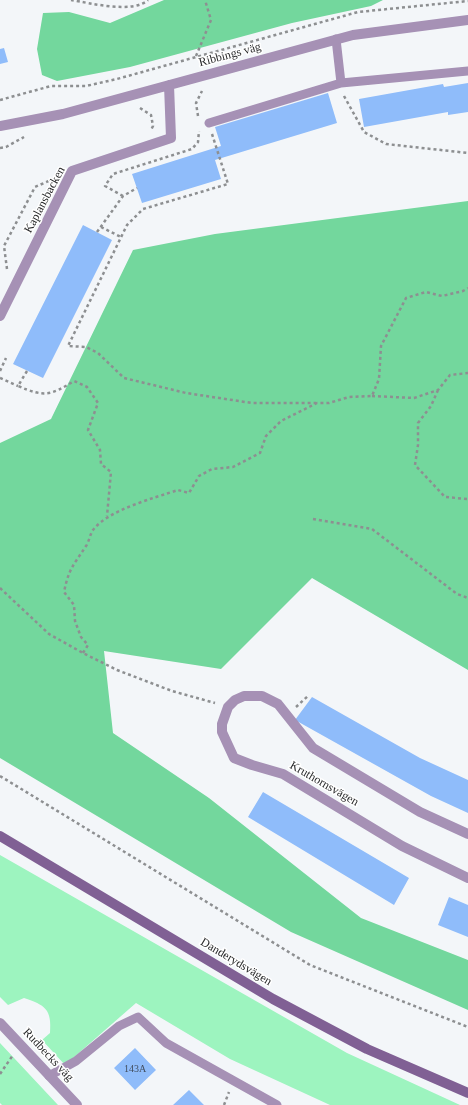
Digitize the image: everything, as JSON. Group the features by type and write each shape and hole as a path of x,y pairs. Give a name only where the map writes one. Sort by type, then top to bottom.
{"main road":[{"name":"Danderydsvägen","path":"0,836 273,999 367,1049 468,1093"}],"street":[{"name":"Ribbings väg","path":"0,126 63,114 353,35 468,20"},
{"name":"Kaplansbacken","path":"0,316 72,170 171,138 168,85"},
{"name":"Kruthornsvägen","path":"468,834 420,812 313,748 278,704 270,699 262,696 244,696 235,700 228,707 222,724 222,732 234,758 283,774 402,846 468,878"},
{"name":"Rudbecks väg","path":"0,1023 77,1105"}],"lane":[{"path":"336,39 341,84"},
{"path":"209,123 341,84 468,70"},
{"path":"49,1076 76,1061 119,1026 138,1017 166,1043 277,1105"}],"path":[{"path":"72,0 107,6 128,7 148,0"},
{"path":"196,57 211,20 205,0"},
{"path":"0,100 51,86 86,86 358,12 468,1"},
{"path":"341,84 345,99 364,132 386,144 468,153"},
{"path":"209,123 228,184 143,209 127,225 68,346 86,347 98,353 124,378 186,393 252,403 329,404 348,396 414,398 438,390"},
{"path":"105,186 123,196"},
{"path":"97,232 123,196 137,188"},
{"path":"100,227 121,237"},
{"path":"372,396 379,379 381,346 406,298 426,292 442,296 463,291 468,288"},
{"path":"0,371 6,358"},
{"path":"18,386 27,371"},
{"path":"468,373 450,375 438,390 431,406 418,423 418,445 415,465 445,498 468,499"},
{"path":"0,378 38,395 58,392 74,382 87,387 98,403 88,430 100,450 102,464 110,472 107,516"},
{"path":"83,653 88,645 81,637 75,621 74,605 64,592 68,572 77,557 87,546 93,530 107,516 178,490 189,493 199,476 212,469 233,467 260,453 266,436 281,421 317,403"},
{"path":"313,520 372,529 458,594 468,598"},
{"path":"0,588 49,634 83,653 117,670 172,691 228,707"},
{"path":"0,776 310,965 468,1027"},
{"path":"0,1074 20,1044"}],"green space":[{"path":"164,0 383,0 371,6 292,23 130,67 57,81 42,75 37,49 43,13 69,12 110,23"},
{"path":"468,201 468,670 312,578 221,669 104,651 113,733 209,798 361,918 468,960 468,1010 291,932 0,758 0,443 51,419 133,250 215,234"},
{"path":"0,855 347,1053 460,1105 330,1105 230,1059 136,1003 65,1065 42,1040 50,1033 50,1018 46,1009 37,1003 24,998 8,1005 0,997"},
{"path":"0,1043 58,1105 2,1105 0,1103"}],"building":[{"path":"4,48 8,62 0,64 0,49"},
{"path":"468,83 468,112 448,115 448,112 364,127 359,99 443,84 444,87"},
{"path":"328,93 337,123 215,160 221,179 142,203 132,174 221,146 215,127"},
{"path":"83,225 112,240 43,378 13,364"},
{"path":"312,697 420,758 468,780 468,813 431,796 295,720"},
{"path":"263,792 409,878 394,905 248,817"},
{"path":"449,897 468,905 468,937 438,925"},
{"path":"135,1048 156,1070 135,1090 114,1068"},
{"path":"189,1090 204,1105 173,1105"}]}
